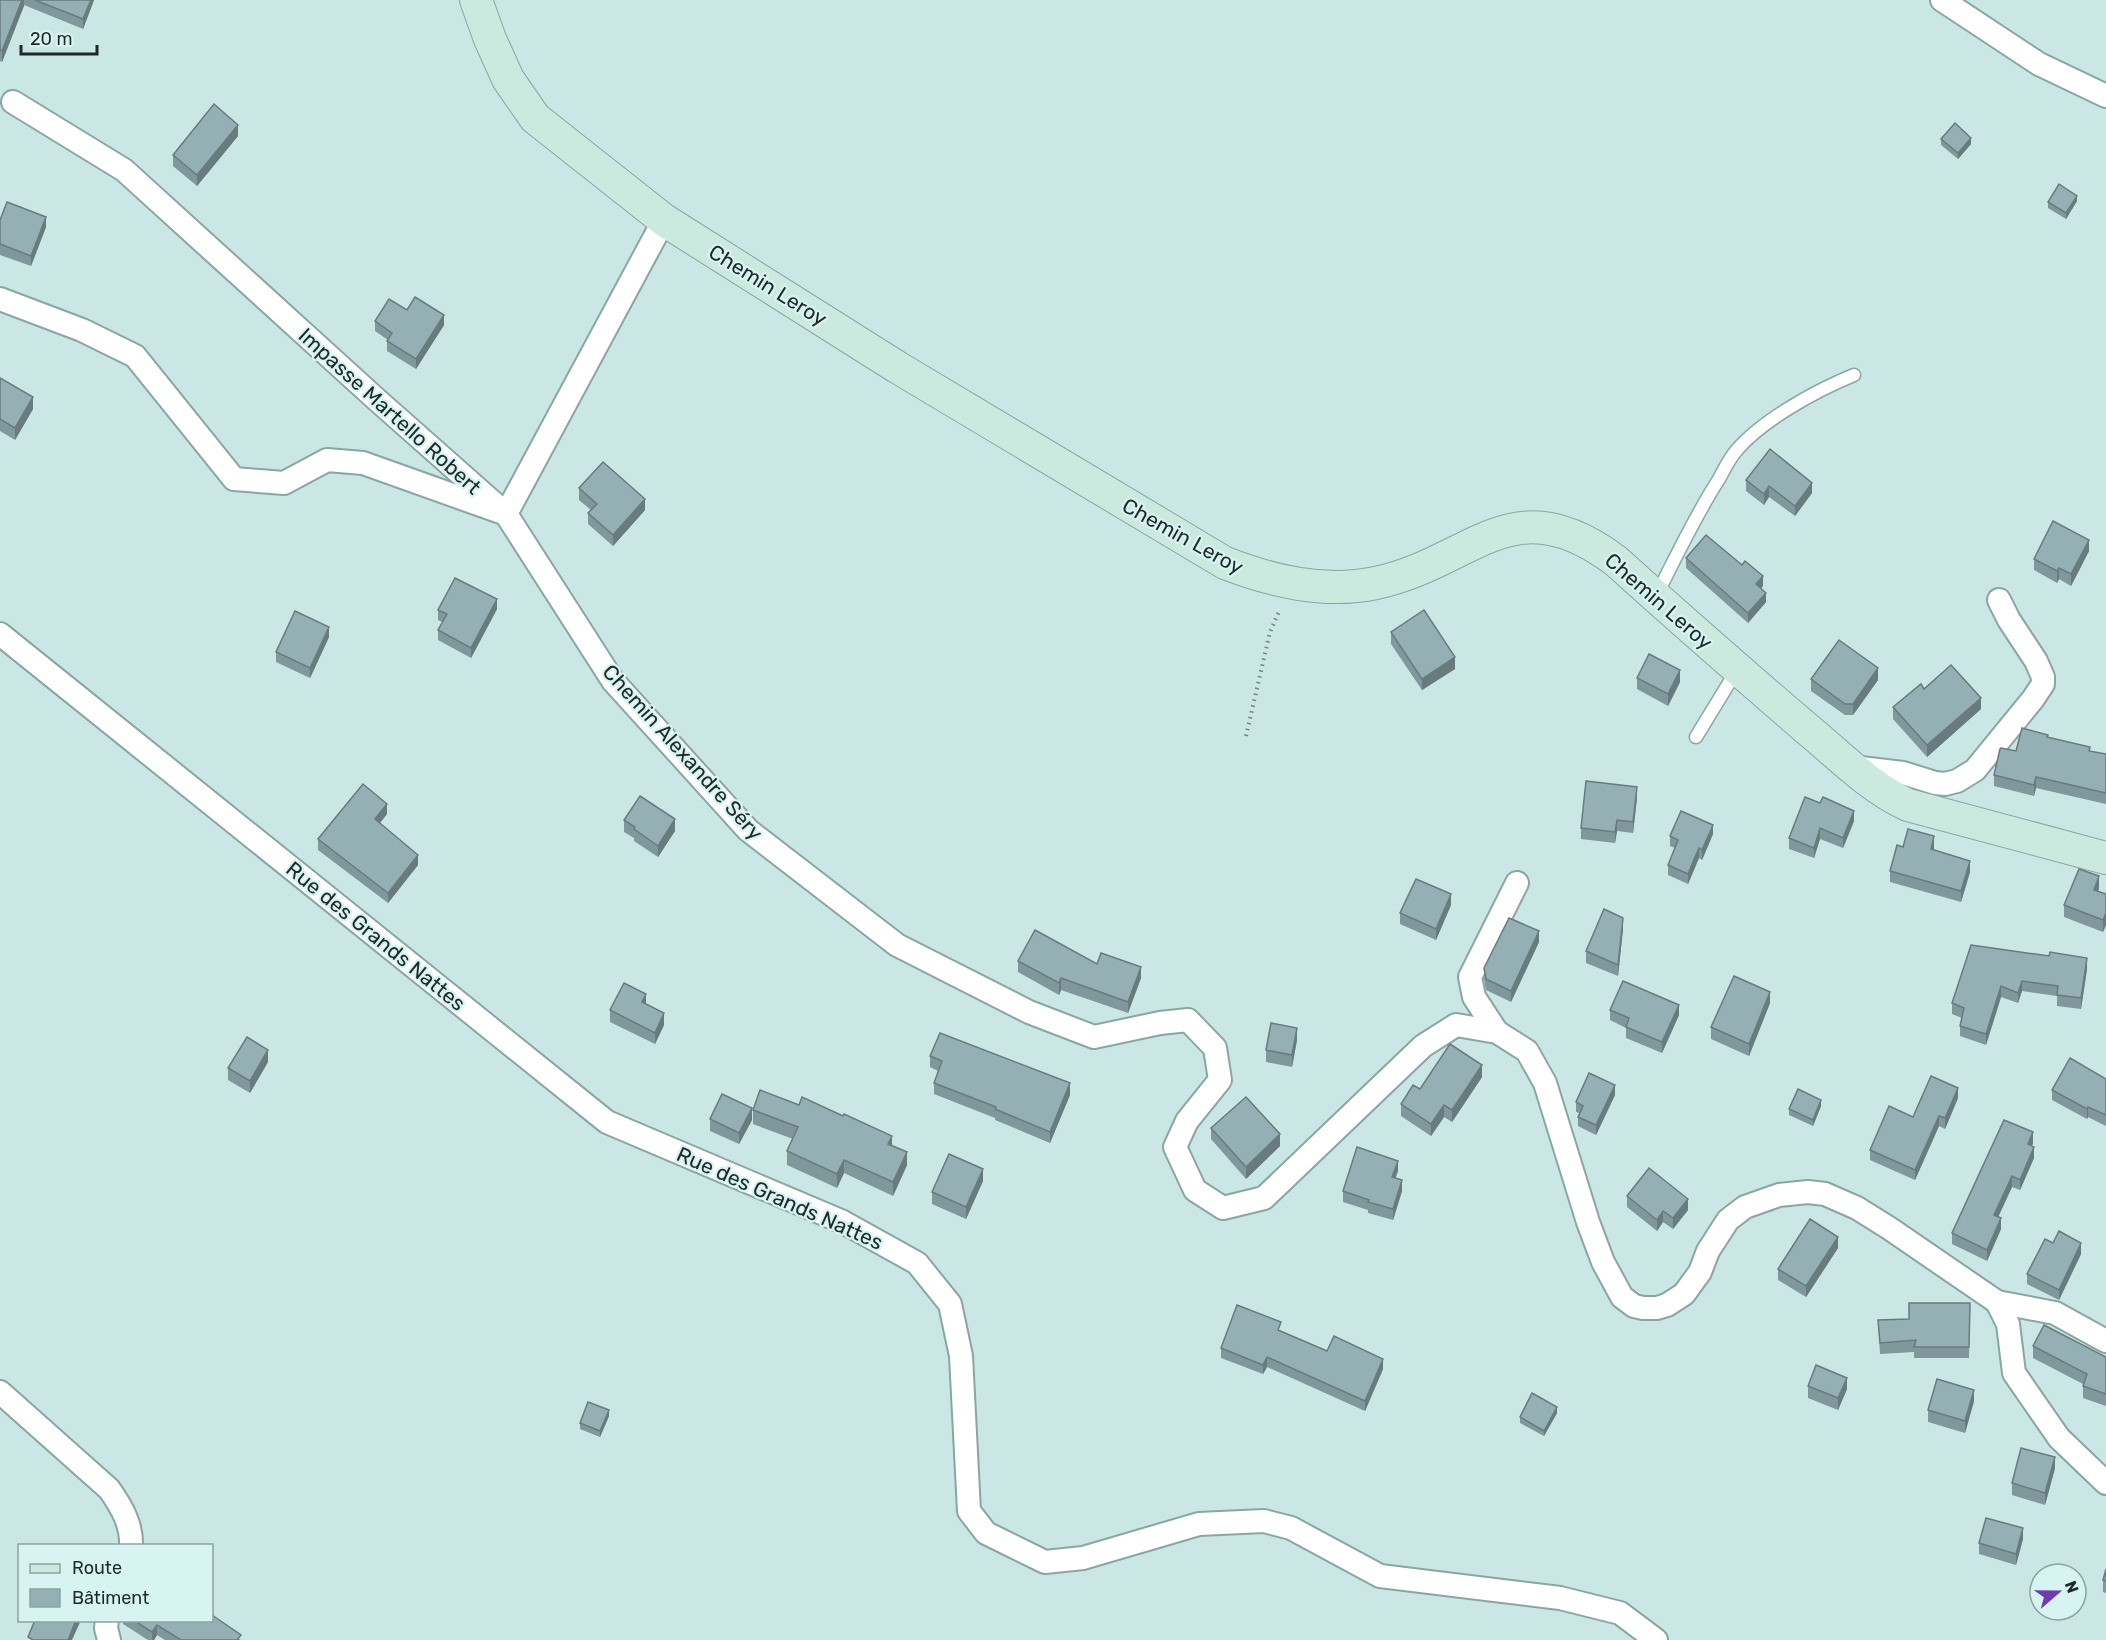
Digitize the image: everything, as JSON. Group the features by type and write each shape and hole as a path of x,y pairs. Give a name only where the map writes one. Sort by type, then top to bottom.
{"street":[{"name":"Chemin Leroy","path":"476,0 508,79 535,118 664,220 897,368 1201,551 1251,573 1288,583 1324,586 1374,584 1408,574 1484,538 1516,529 1539,527 1569,533 1602,550 1737,669 1880,789 1908,805 2106,858"},
{"path":"1942,0 2038,64 2106,96"},
{"name":"Impasse Martello Robert","path":"13,102 124,170 506,514"},
{"path":"0,298 82,330 135,356 234,479 284,483 327,460 363,463 506,514 664,220"},
{"name":"Chemin Alexandre Séry","path":"506,514 613,681 692,769 748,830 897,945 1029,1012 1094,1037 1160,1023 1188,1020 1215,1048 1220,1080 1186,1121 1175,1147 1195,1190 1223,1208 1264,1198 1423,1046 1456,1025 1497,1032 1527,1051 1545,1083 1602,1262 1623,1297 1634,1306 1657,1308 1667,1305 1684,1294 1700,1272 1708,1251 1728,1220 1746,1207 1779,1195 1808,1192 1825,1194 1857,1208 1997,1302"},
{"path":"1852,767 1903,773 1945,784 1957,781 1976,770 2043,684 2043,677 2036,661 2009,620 1999,600"},
{"name":"Rue des Grands Nattes","path":"0,634 607,1122 843,1222 917,1263 951,1304 961,1356 969,1511 986,1533 1045,1562 1083,1558 1199,1524 1264,1521 1291,1528 1380,1576 1560,1598 1620,1613 1656,1640"},
{"name":"Chemin Alexandre Séry","path":"1497,1032 1474,997 1470,977 1517,883"},
{"path":"1997,1302 2055,1313 2106,1341"},
{"path":"1997,1302 2008,1324 2014,1373 2059,1438 2106,1483"},
{"path":"0,1392 108,1489 120,1504 127,1519 132,1537 131,1544"},
{"path":"107,1622 109,1640"}],"lane":[{"path":"1655,597 1707,497 1735,452 1751,436 1793,406 1830,385 1854,375"},
{"path":"1696,737 1737,669"}],"path":[{"path":"1245,736 1270,632 1288,583"}],"building":[{"path":"0,0 22,0 2,51 0,50"},
{"path":"35,0 91,0 83,19"},
{"path":"214,104 238,125 197,175 173,155"},
{"path":"1955,123 1971,138 1958,153 1941,139"},
{"path":"2059,184 2077,196 2066,213 2048,202"},
{"path":"7,202 46,217 31,256 0,244 0,220"},
{"path":"415,297 444,315 416,359 387,341 392,333 375,321 389,299 407,310"},
{"path":"0,378 33,397 15,428 0,419"},
{"path":"1770,449 1812,483 1795,506 1769,486 1764,494 1746,480"},
{"path":"603,462 645,499 613,535 588,513 597,504 579,488"},
{"path":"2053,521 2089,540 2071,574 2059,568 2057,571 2034,559"},
{"path":"1706,535 1742,565 1745,561 1763,576 1756,584 1766,593 1748,613 1686,558"},
{"path":"455,578 497,599 471,648 438,630 447,614 438,610"},
{"path":"1424,610 1455,657 1422,679 1391,632"},
{"path":"295,611 329,627 310,668 276,652"},
{"path":"1839,640 1878,668 1853,704 1845,704 1811,679"},
{"path":"1649,654 1680,670 1668,694 1637,678"},
{"path":"1951,665 1981,698 1927,745 1893,707 1921,684 1924,689"},
{"path":"2022,728 2048,735 2047,737 2090,747 2089,751 2106,754 2106,793 2036,777 2034,785 1994,775 2000,749 2016,751"},
{"path":"1586,781 1637,787 1633,822 1617,820 1615,832 1581,828"},
{"path":"363,784 387,804 375,819 418,855 388,893 318,839"},
{"path":"640,796 675,819 658,846 624,820"},
{"path":"1805,797 1820,803 1823,797 1854,811 1843,838 1820,828 1814,848 1789,838"},
{"path":"1681,811 1713,825 1702,850 1699,848 1688,874 1668,865 1678,840 1670,836"},
{"path":"1908,829 1934,836 1931,849 1970,861 1961,891 1890,871 1897,845 1903,847"},
{"path":"2079,869 2099,876 2094,890 2106,894 2106,913 2103,920 2064,905"},
{"path":"1416,879 1451,894 1436,929 1400,913"},
{"path":"1604,909 1623,918 1618,965 1586,951"},
{"path":"1509,918 1539,931 1511,991 1486,979 1484,968"},
{"path":"1035,930 1097,964 1101,953 1141,967 1128,1002 1061,978 1059,983 1018,961"},
{"path":"1971,945 2049,956 2050,952 2087,958 2081,998 2057,995 2058,986 2022,981 2018,993 2001,986 1986,1034 1960,1026 1964,1008 1952,1003"},
{"path":"1734,976 1770,992 1749,1044 1711,1027"},
{"path":"1623,981 1679,1005 1662,1042 1626,1027 1629,1018 1610,1010"},
{"path":"624,983 646,994 642,1002 664,1013 655,1033 610,1010"},
{"path":"1271,1023 1297,1028 1292,1055 1266,1050"},
{"path":"940,1033 1070,1083 1050,1132 995,1109 996,1107 934,1083 942,1061 930,1056"},
{"path":"247,1037 268,1050 250,1081 228,1068"},
{"path":"1450,1044 1482,1065 1452,1110 1444,1105 1431,1124 1401,1104 1413,1085 1420,1089"},
{"path":"2070,1058 2106,1079 2106,1115 2088,1107 2087,1109 2052,1090"},
{"path":"1589,1073 1615,1085 1596,1125 1578,1117 1583,1106 1576,1102"},
{"path":"1931,1076 1958,1088 1945,1118 1939,1116 1915,1170 1870,1150 1889,1106 1913,1117"},
{"path":"1798,1089 1821,1100 1813,1120 1789,1109"},
{"path":"760,1090 799,1105 802,1097 892,1136 888,1144 907,1152 893,1182 844,1160 837,1174 787,1151 798,1127 753,1110"},
{"path":"722,1094 752,1108 739,1133 710,1119"},
{"path":"1246,1097 1280,1134 1246,1167 1211,1128"},
{"path":"2004,1120 2033,1132 2028,1144 2034,1147 2020,1180 2012,1176 1994,1215 2001,1218 1987,1250 1952,1233"},
{"path":"1357,1147 1398,1161 1392,1177 1402,1180 1393,1209 1368,1202 1369,1200 1343,1191"},
{"path":"949,1154 983,1169 966,1207 932,1192"},
{"path":"1649,1168 1688,1199 1673,1218 1663,1211 1657,1220 1627,1196"},
{"path":"1810,1219 1838,1237 1806,1286 1778,1269"},
{"path":"2059,1231 2081,1243 2059,1290 2027,1274 2045,1239 2053,1243"},
{"path":"1909,1303 1970,1303 1969,1347 1914,1347 1916,1340 1880,1343 1878,1320 1909,1319"},
{"path":"1237,1305 1281,1322 1278,1330 1327,1351 1334,1336 1383,1359 1365,1401 1267,1357 1263,1365 1221,1348"},
{"path":"2044,1325 2106,1357 2106,1394 2083,1386 2087,1374 2033,1346"},
{"path":"1816,1365 1847,1378 1838,1398 1808,1386"},
{"path":"1937,1379 1974,1390 1965,1421 1928,1410"},
{"path":"1532,1393 1557,1407 1544,1431 1520,1417"},
{"path":"588,1402 609,1410 600,1431 580,1423"},
{"path":"2021,1448 2055,1457 2045,1493 2012,1483"},
{"path":"1986,1518 2023,1528 2016,1554 1979,1543"},
{"path":"213,1616 241,1635 237,1640 181,1640 157,1625 152,1632 136,1622 213,1622"},
{"path":"34,1622 75,1622 68,1640 33,1640 28,1637"}]}
